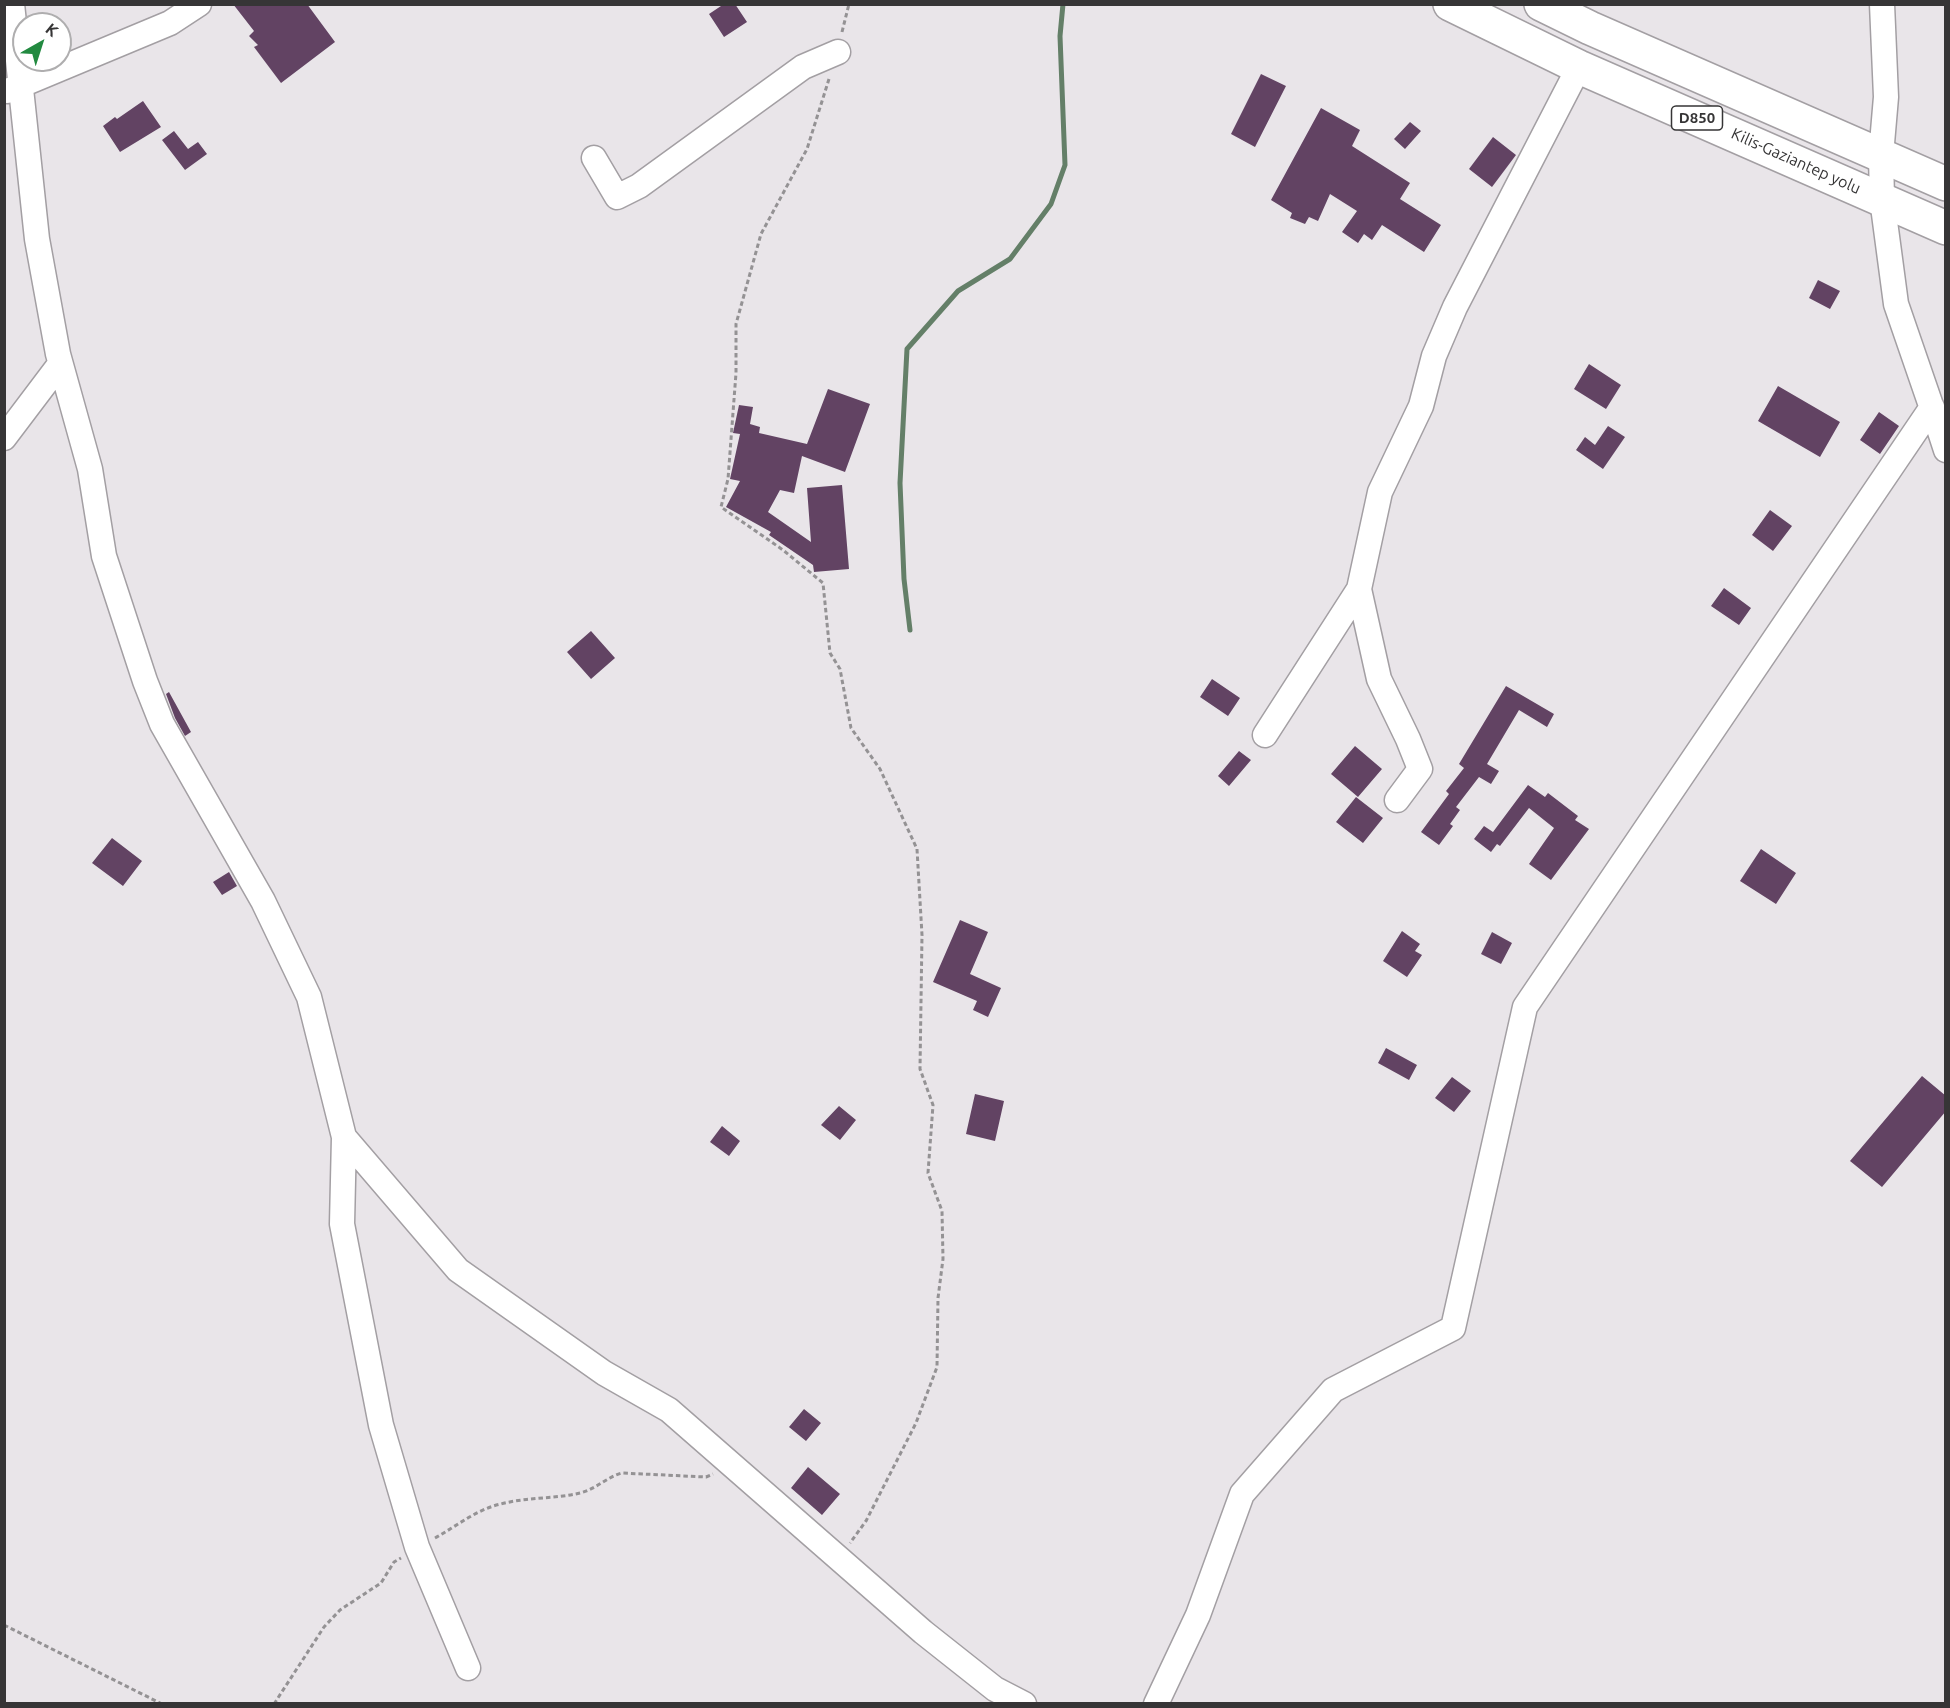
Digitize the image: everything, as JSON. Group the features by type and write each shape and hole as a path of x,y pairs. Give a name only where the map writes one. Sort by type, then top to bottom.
{"highway":[{"name":"Kilis-Gaziantep yolu","path":"1450,4 1579,67 1946,228"},
{"name":"D850","path":"1541,4 1590,28 1946,184"}],"street":[{"path":"12,4 12,88 37,239 60,364 90,469 104,556 145,681 162,724 263,901 309,997 344,1137 342,1224 381,1425 417,1547 468,1668"},
{"path":"12,88 170,23 199,4"},
{"path":"1882,4 1886,97 1881,155 1882,199 1896,304 1946,449"},
{"path":"594,158 617,197 639,186 803,67 838,52"},
{"path":"1265,735 1359,589 1380,492 1421,406 1434,356 1455,307 1579,67"},
{"path":"4,438 60,364"},
{"path":"1156,1704 1198,1615 1242,1494 1333,1390 1453,1328 1524,1007 1932,407"},
{"path":"1359,589 1379,679 1420,769 1397,800"},
{"path":"344,1137 458,1270 604,1373 669,1410 923,1632 995,1689 1024,1704"}],"path":[{"path":"839,1558 866,1521 916,1423 937,1367 938,1298 943,1259 942,1211 928,1173 933,1105 921,1069 922,935 917,849 879,769 851,728 840,669 830,653 823,583 783,550 721,507 728,479 736,373 736,324 761,234 807,149 838,52 849,4"},
{"path":"274,1704 324,1627 340,1610 381,1583 394,1562 479,1512 501,1504 583,1493 610,1476 622,1473 706,1477 733,1466"},
{"path":"4,1625 162,1704"}],"building":[{"path":"233,4 307,4 335,42 281,83 254,47 258,45 249,36 254,31"},
{"path":"724,4 735,4 747,22 724,37 709,14"},
{"path":"1261,74 1286,86 1255,147 1231,134"},
{"path":"143,101 161,127 120,152 103,126"},
{"path":"1321,108 1360,130 1352,146 1410,183 1400,199 1441,225 1424,252 1382,225 1372,240 1364,234 1358,243 1342,232 1357,211 1330,194 1318,221 1309,217 1305,224 1290,218 1292,213 1271,200"},
{"path":"1410,122 1421,131 1405,149 1394,139"},
{"path":"174,131 188,149 198,142 207,154 185,170 162,140"},
{"path":"1493,137 1516,155 1492,187 1469,169"},
{"path":"1818,280 1840,291 1830,309 1809,298"},
{"path":"1589,364 1621,385 1606,409 1574,389"},
{"path":"1778,386 1840,422 1820,457 1758,421"},
{"path":"828,389 870,404 845,472 802,456 794,493 780,490 768,512 811,542 807,488 842,485 849,569 814,572 813,565 769,535 771,532 726,507 740,481 730,479 740,434 733,433 739,405 753,407 750,424 760,427 759,433 807,444"},
{"path":"1879,412 1899,426 1880,454 1860,440"},
{"path":"1608,426 1625,437 1603,469 1576,450 1585,437 1595,445"},
{"path":"1770,510 1792,526 1773,551 1752,535"},
{"path":"1724,588 1751,608 1739,625 1711,606"},
{"path":"591,631 615,658 591,679 567,652"},
{"path":"1212,679 1240,698 1228,716 1200,697"},
{"path":"1506,686 1554,714 1547,727 1519,710 1487,764 1499,771 1491,784 1479,777 1456,807 1460,810 1450,824 1453,826 1439,845 1421,832 1449,794 1446,791 1464,768 1459,764"},
{"path":"169,692 191,732 185,736 166,694"},
{"path":"1355,746 1382,769 1358,797 1331,774"},
{"path":"1239,751 1251,760 1229,786 1218,776"},
{"path":"1528,785 1545,797 1548,793 1578,816 1575,820 1589,829 1551,880 1529,864 1554,828 1529,808 1500,846 1497,844 1491,852 1474,839 1484,826 1493,832"},
{"path":"1356,797 1383,818 1363,843 1336,822"},
{"path":"112,838 142,861 123,886 92,863"},
{"path":"1761,849 1796,873 1776,904 1740,881"},
{"path":"229,872 237,886 222,895 213,882"},
{"path":"960,920 988,932 970,974 1001,988 988,1017 973,1010 977,1001 933,982"},
{"path":"1402,931 1420,944 1415,951 1422,955 1407,977 1383,961"},
{"path":"1492,932 1512,943 1501,964 1481,954"},
{"path":"1386,1048 1417,1065 1409,1080 1378,1063"},
{"path":"1922,1076 1946,1096 1946,1111 1882,1187 1850,1161"},
{"path":"1452,1077 1471,1091 1454,1112 1435,1098"},
{"path":"975,1094 1004,1101 995,1141 966,1134"},
{"path":"839,1106 856,1120 840,1140 821,1125"},
{"path":"722,1126 740,1141 729,1156 710,1142"},
{"path":"804,1409 821,1423 806,1441 789,1427"},
{"path":"808,1467 840,1494 822,1515 791,1488"}],"waterway":[{"path":"910,630 904,579 900,483 907,349 958,291 1010,259 1051,204 1065,165 1060,36 1063,4"}]}
